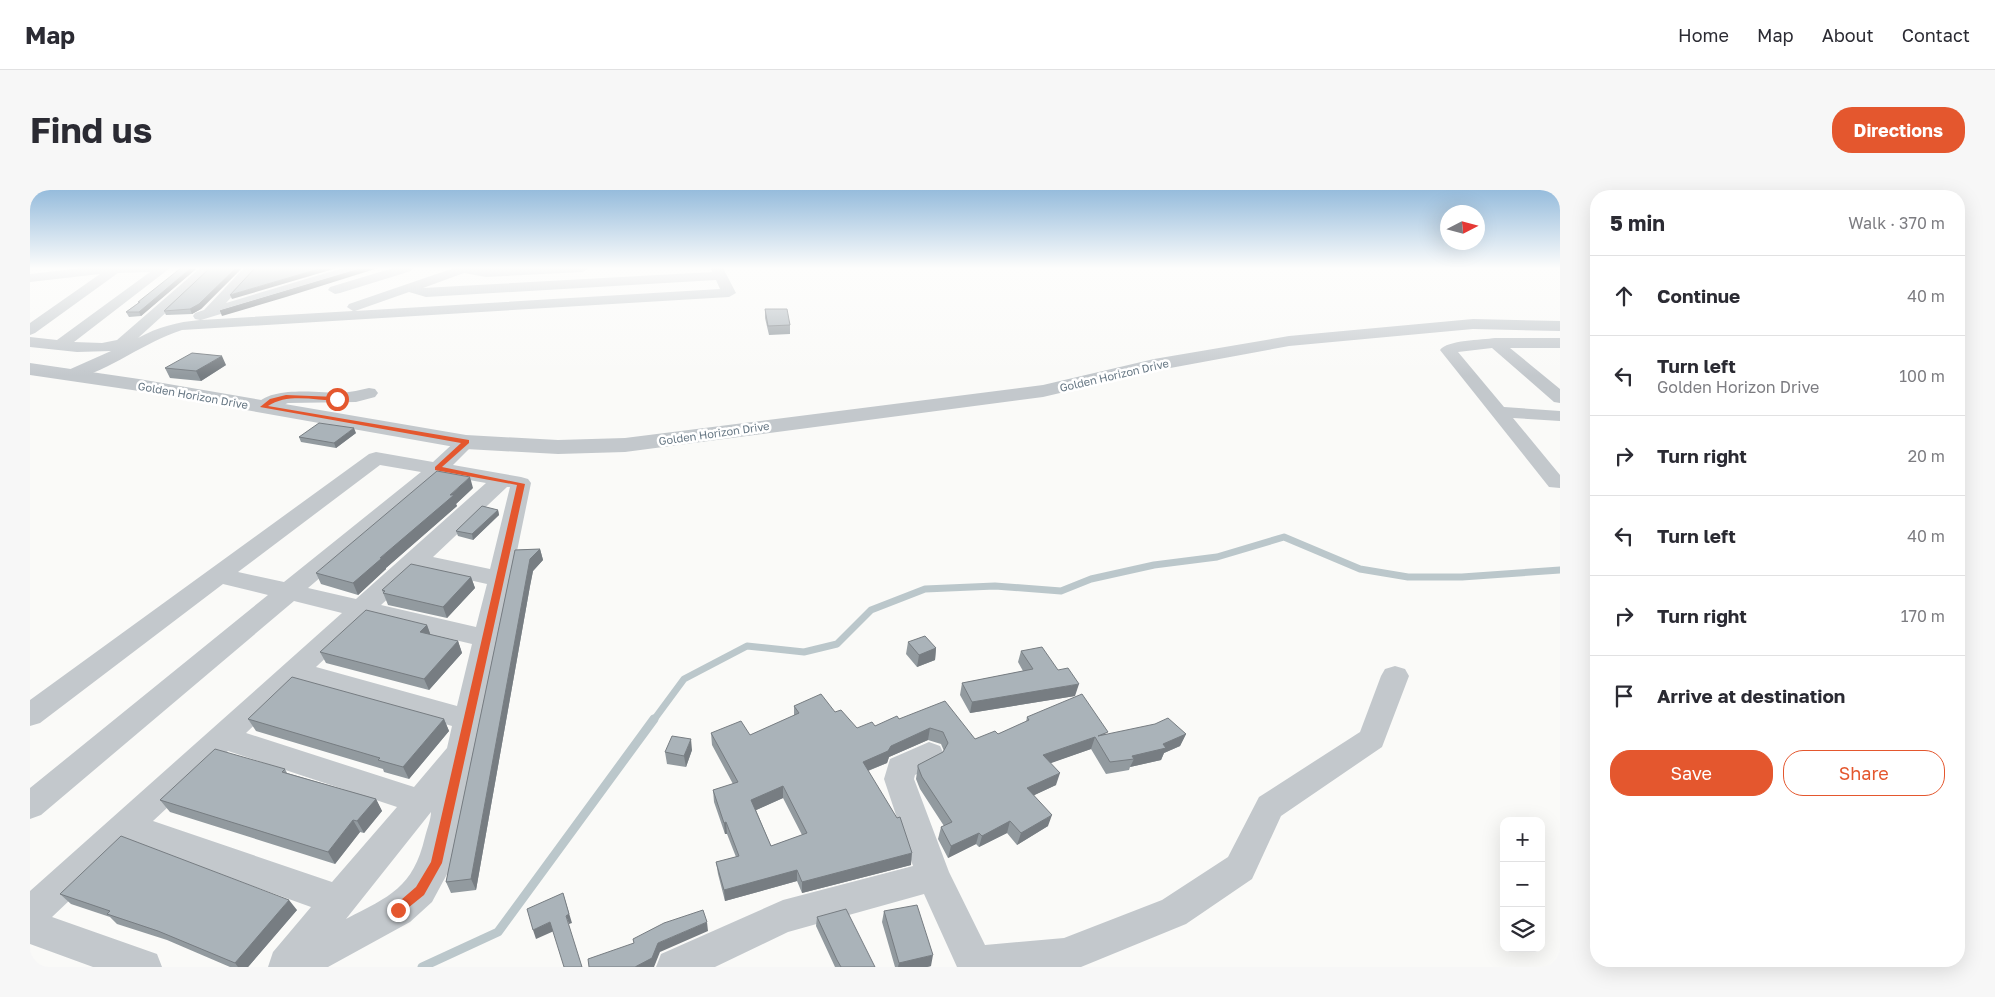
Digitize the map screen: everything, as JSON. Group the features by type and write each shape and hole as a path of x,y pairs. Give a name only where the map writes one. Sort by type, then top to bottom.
{"street":[{"path":"30,330 66,304"},
{"path":"62,344 115,304"},
{"path":"77,376 118,359 146,322 166,304"},
{"path":"209,313 217,304"},
{"path":"146,322 186,319 238,304"},
{"path":"328,317 364,304"},
{"path":"30,342 105,348 127,345 181,326 328,317 630,304"},
{"path":"256,322 262,314 289,306"},
{"name":"Golden Horizon Drive","path":"1396,332 1417,323 1462,318 1560,320"},
{"name":"Golden Horizon Drive","path":"31,370 77,376 466,442 558,447 625,445 1043,391 1154,365 1289,341 1473,324 1560,339"},
{"path":"1556,483 1448,350 1496,343 1560,339"},
{"path":"1496,343 1560,398"},
{"path":"263,407 272,401 286,397 348,399 369,393"},
{"path":"1498,412 1560,416"},
{"path":"30,806 466,442"},
{"path":"30,715 376,458 521,484 436,863 420,891 398,910 291,967"},
{"path":"30,914 502,480"},
{"path":"414,560 500,580"},
{"path":"219,574 486,639"},
{"path":"294,671 469,720"},
{"path":"929,754 901,768 898,779 934,876 975,966 1064,956 1174,912 1240,868 1270,807 1372,739 1394,676"},
{"path":"222,737 420,802"},
{"path":"285,967 462,752"},
{"path":"125,826 339,901"},
{"path":"674,967 783,917 934,876"},
{"path":"30,927 144,967"}],"building":[{"path":"137,304 148,304 139,312 126,312"},
{"path":"171,304 199,304 190,309 164,311"},
{"path":"765,309 787,309 790,325 768,326"},
{"path":"192,353 222,356 196,371 165,368"},
{"path":"319,423 354,428 334,443 299,437"},
{"path":"437,471 470,477 450,495 454,495 353,583 316,573"},
{"path":"482,506 498,510 472,534 456,531"},
{"path":"540,549 530,559 471,879 446,882 515,550"},
{"path":"411,564 471,577 443,607 383,593 385,591 382,590"},
{"path":"366,610 427,625 420,632 458,641 424,679 320,652"},
{"path":"925,636 936,648 919,655 908,642"},
{"path":"1042,647 1058,670 1068,668 1079,684 972,702 962,683 1033,669 1021,651"},
{"path":"292,677 444,719 403,767 378,760 380,758 248,719"},
{"path":"821,694 835,712 841,710 857,728 872,722 875,726 897,716 899,719 945,701 975,739 995,731 998,734 1029,720 1027,717 1082,694 1108,732 1098,736 1155,724 1168,718 1186,734 1163,744 1166,748 1132,756 1134,759 1110,762 1095,737 1043,755 1060,773 1027,788 1052,815 1021,833 1010,821 982,836 979,833 951,846 941,827 952,822 922,777 918,767 918,765 943,752 948,743 943,732 930,728 891,746 888,751 863,762 897,818 900,817 912,853 802,882 797,870 724,890 716,862 739,856 726,822 724,823 713,790 738,782 711,733 741,721 750,735 799,713 794,706","holes":["783,786 807,833 771,846 751,800"]},
{"path":"672,736 691,739 684,756 665,752"},
{"path":"215,749 285,769 282,772 376,799 357,821 353,820 328,852 160,800"},
{"path":"121,836 289,900 235,963 158,931 107,914 110,911 60,894"},
{"path":"563,893 569,914 566,916 582,967 564,967 550,922 533,930 527,909"},
{"path":"917,905 933,955 899,963 884,911"},
{"path":"846,909 875,967 841,967 837,960 817,917"},
{"path":"703,910 707,922 658,943 652,958 635,967 589,967 588,959 634,943 633,939 664,923"}],"waterway":[{"path":"653,721 684,679 747,646 804,652 837,644 871,610 925,589 995,586 1061,591 1091,579 1154,565 1217,557 1284,537 1360,569 1408,577 1462,577 1560,570"},
{"path":"422,967 498,932 654,719"}],"route":[{"path":"337,399 286,397 278,398 263,407 466,442 437,468 521,484 436,863 420,891 398,910"}]}
